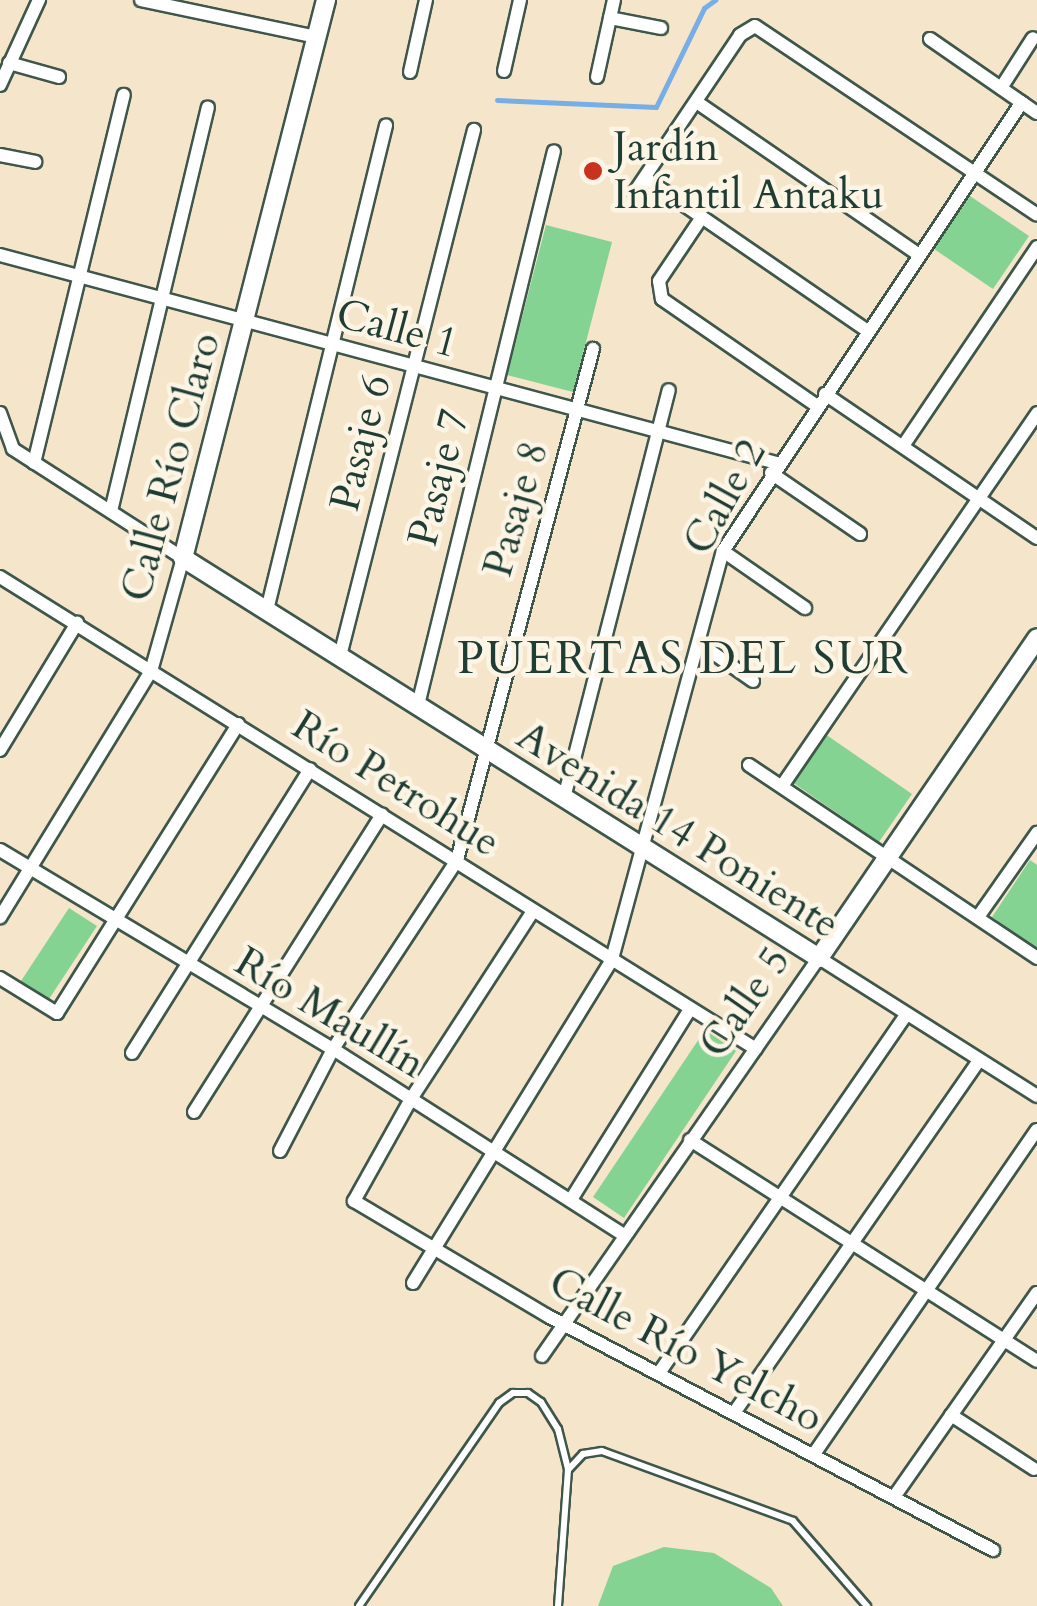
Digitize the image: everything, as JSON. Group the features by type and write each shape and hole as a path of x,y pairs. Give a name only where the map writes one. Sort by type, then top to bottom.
{"street":[{"path":"0,85 39,0"},
{"path":"141,0 317,38"},
{"name":"Calle Río Claro","path":"0,917 151,671 246,323 326,0"},
{"path":"410,72 426,0"},
{"path":"504,71 520,0"},
{"path":"597,77 614,0"},
{"path":"610,18 661,28"},
{"path":"634,193 750,27 764,29 1037,214"},
{"path":"1001,88 1033,38"},
{"path":"930,39 1037,112"},
{"path":"9,63 59,77"},
{"path":"34,463 124,95"},
{"name":"Calle 2","path":"413,1283 612,959 723,551 774,468 1022,102"},
{"path":"698,103 919,255"},
{"path":"110,511 208,108"},
{"path":"267,610 386,125"},
{"name":"Pasaje 6","path":"340,656 474,130"},
{"name":"Pasaje 7","path":"418,705 554,151"},
{"path":"0,155 35,162"},
{"path":"645,178 868,331"},
{"path":"702,218 658,292 821,400 903,446 1037,538"},
{"path":"903,446 1037,247"},
{"name":"Calle 1","path":"0,255 658,432 774,468 860,534"},
{"name":"Pasaje 8","path":"456,860 482,750 593,349"},
{"path":"564,798 670,390"},
{"name":"Avenida 14 Poniente","path":"0,412 12,449 418,705 482,750 1037,1096"},
{"path":"782,786 1037,413"},
{"path":"723,551 805,608"},
{"name":"Río Petrohue","path":"0,576 756,1048"},
{"path":"0,750 77,623"},
{"name":"Calle 5","path":"542,1356 1037,638"},
{"path":"699,643 754,681"},
{"path":"0,978 56,1013 238,724"},
{"path":"749,765 1037,958"},
{"path":"132,1053 310,769"},
{"path":"194,1112 382,815"},
{"path":"978,917 1035,840"},
{"name":"Río Maullín","path":"0,850 260,1010 333,1049 572,1198 624,1235"},
{"path":"280,1150 333,1049 456,860"},
{"path":"411,1099 533,911"},
{"path":"572,1198 690,1009"},
{"path":"659,1373 907,1014"},
{"path":"734,1413 980,1060"},
{"name":"Calle Río Yelcho","path":"411,1099 354,1200 563,1324 993,1550"},
{"path":"814,1454 1037,1130"},
{"path":"690,1140 1037,1361"},
{"path":"894,1497 1037,1293"},
{"path":"951,1415 1034,1468"}],"lane":[{"path":"359,1606 499,1403 513,1394 528,1393 541,1402 558,1429 568,1470 558,1606"},
{"path":"568,1470 582,1454 615,1453 691,1487 774,1510 812,1536 867,1606"}],"green space":[{"path":"970,196 1029,236 993,289 934,249"},
{"path":"546,225 612,242 573,392 507,375"},
{"path":"825,734 912,794 879,842 792,782"},
{"path":"1030,860 1037,865 1037,948 992,917"},
{"path":"69,908 97,926 49,999 21,981"},
{"path":"705,1030 736,1051 624,1218 593,1197"},
{"path":"664,1547 714,1553 771,1588 783,1606 598,1606 613,1566"}],"waterway":[{"path":"497,100 656,107 704,8 715,0"}],"place":[{"name":"Jardín Infantil Antaku","path":"593,171"}],"district":[{"name":"PUERTAS DEL SUR","path":"684,659"}]}
